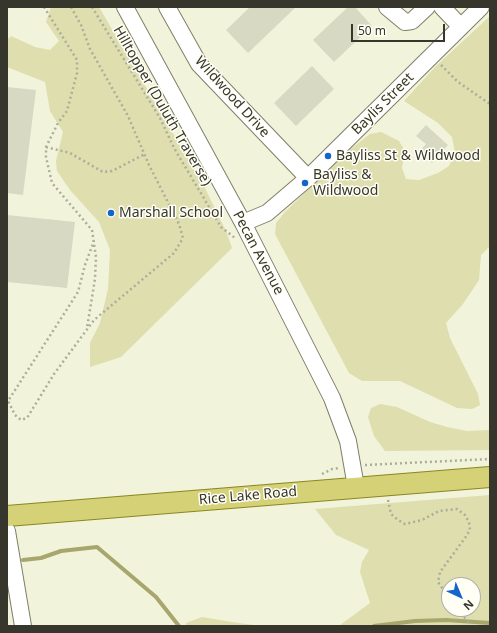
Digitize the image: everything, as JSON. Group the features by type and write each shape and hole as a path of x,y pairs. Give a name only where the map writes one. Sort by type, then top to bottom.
{"main road":[{"name":"Rice Lake Road","path":"7,516 490,476"}],"street":[{"name":"Pecan Avenue","path":"125,7 247,230 332,398 348,441 356,487"},
{"name":"Wildwood Drive","path":"167,7 188,47 202,68 308,178"},
{"path":"388,7 405,22 412,21 427,7"},
{"path":"442,7 461,26"},
{"name":"Baylis Street","path":"247,230 308,178 481,7"},
{"path":"7,531 24,626"}],"path":[{"path":"44,7 77,60 77,73 67,111 58,123 46,147 46,157 52,183 92,230 94,241 95,279 86,329"},
{"path":"71,7 81,24 90,49 128,116 149,165 179,224 183,238 174,253 94,320 42,391 27,418 21,420 15,415 8,401 78,292 85,264 94,241"},
{"name":"Hilltopper (Duluth Traverse)","path":"92,7 160,118 174,148 221,227 231,236 239,240 247,230"},
{"path":"431,56 458,82 490,104"},
{"path":"46,147 70,153 103,172 112,171 145,154"},
{"path":"371,464 490,459"},
{"path":"388,500 391,514 405,524 422,520 439,511 457,509 465,515 469,522 470,530 440,572 438,582 441,586"},
{"path":"464,617 469,626"}],"green space":[{"path":"51,7 99,7 204,186 226,231 232,248 121,357 90,367 90,343 100,323 108,289 110,250 99,222 70,190 57,171 56,161 63,132 50,111 45,82 7,67 7,40 11,36 35,47 50,50 59,41 46,22"},
{"path":"490,16 490,246 481,255 479,280 463,304 446,323 450,338 478,394 480,405 472,409 457,408 400,381 362,381 349,373 275,234 276,223 285,212 348,151 370,134 381,132 399,141 405,151 402,168 406,179 419,180 438,173 449,166 455,153 452,137 438,123 404,101 436,66"},
{"path":"380,404 397,407 430,422 447,427 467,431 490,430 490,450 385,451 374,436 368,417 371,408"},
{"path":"490,495 490,626 313,626 340,625 370,603 360,572 362,562 369,550 336,535 315,509"},
{"path":"202,617 261,626 186,626 186,623"}],"building":[{"path":"250,7 296,7 248,53 226,30"},
{"path":"348,7 355,7 372,26 334,62 313,40"},
{"path":"312,66 334,89 296,126 274,103"},
{"path":"7,87 36,90 23,195 7,193"},
{"path":"426,125 448,145 432,163 419,152 426,144 416,136"},
{"path":"7,215 75,222 67,288 7,282"}],"waterway":[{"path":"23,560 41,558 61,551 97,547 156,597 179,626"},
{"path":"374,626 415,621 446,620 490,623"}],"place":[{"name":"Bayliss St & Wildwood","path":"328,156"},
{"name":"Bayliss & Wildwood","path":"305,183"},
{"name":"Marshall School","path":"111,213"}]}
